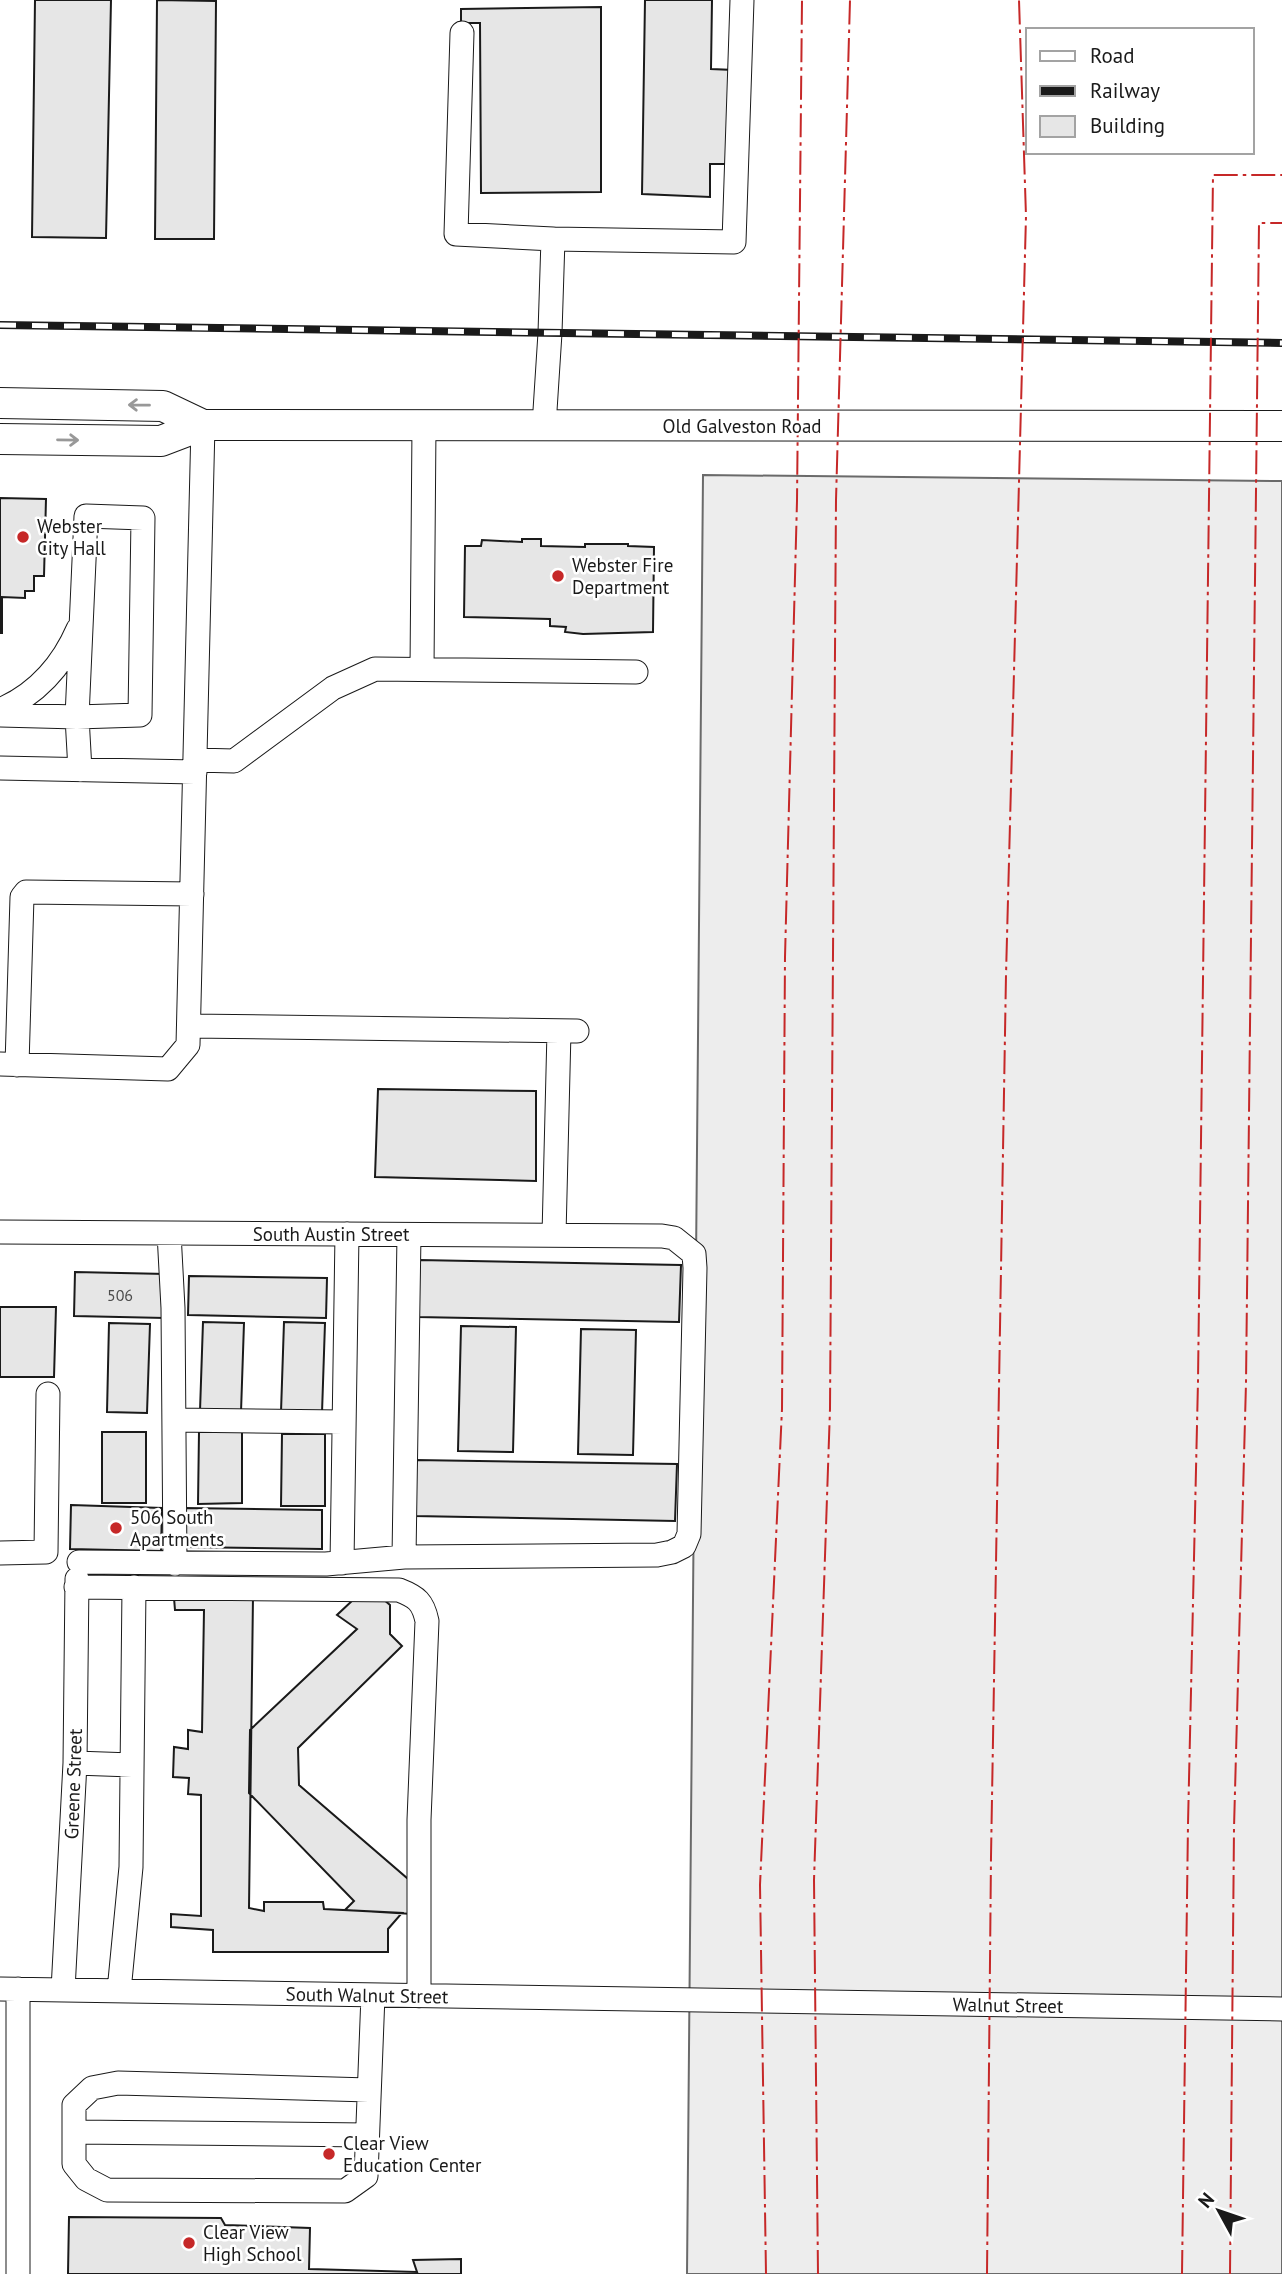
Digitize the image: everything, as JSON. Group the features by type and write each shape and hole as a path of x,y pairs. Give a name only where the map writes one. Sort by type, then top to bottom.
{"main road":[{"name":"Old Galveston Road","path":"0,403 163,406 202,425"},
{"name":"Old Galveston Road","path":"0,439 161,441 202,425 1282,426"}],"street":[{"path":"462,33 456,234 553,239 734,242 742,0"},
{"path":"544,426 553,239"},
{"path":"192,894 26,892 22,897 9,1065 168,1069 188,1045 189,1026 195,766 202,425"},
{"path":"422,669 424,426"},
{"path":"0,713 77,716 140,715 143,518 86,516 77,716 80,770"},
{"path":"0,713 19,702 48,678 69,647 81,620"},
{"path":"0,768 80,770 195,766 234,761 333,688 375,669 636,672"},
{"path":"189,1026 568,1031 554,1235"},
{"name":"South Austin Street","path":"0,1232 662,1236 674,1238 694,1254 689,1534 684,1546 657,1555 404,1557"},
{"path":"169,1233 173,1308 175,1564"},
{"path":"342,1563 347,1234"},
{"path":"77,1576 175,1564 342,1563 404,1557 409,1234"},
{"path":"0,1553 46,1552 48,1394"},
{"path":"174,1420 343,1422"},
{"path":"77,1576 134,1587 399,1590 415,1596 424,1606 427,1621 419,1820 419,1996"},
{"name":"Greene Street","path":"63,1990 75,1763 77,1576"},
{"path":"119,1991 131,1867 134,1587"},
{"path":"75,1763 132,1765"},
{"path":"9,1989 18,2274"},
{"name":"South Walnut Street","path":"9,1989 733,2001"},
{"path":"369,2090 118,2083 92,2088 74,2105 74,2164 86,2179 107,2190 345,2191 366,2176 373,1995"},
{"name":"Walnut Street","path":"733,2001 1282,2009"},
{"path":"74,2132 367,2136"}],"shaded area":[{"path":"703,475 1282,481 1282,2274 687,2274"}],"building":[{"path":"35,0 111,0 106,238 32,237"},
{"path":"157,0 216,1 214,239 155,239"},
{"path":"645,0 712,0 711,69 734,70 732,164 710,164 710,197 642,194"},
{"path":"601,7 601,192 481,193 480,23 461,23 461,9"},
{"name":"Webster City Hall","path":"0,498 46,499 44,576 34,576 34,591 25,591 25,598 2,597 2,633 0,633"},
{"path":"522,539 541,539 541,546 628,544 654,547 653,632 583,634 565,632 566,627 550,626 550,619 464,617 465,546 481,546 482,540 522,542"},
{"path":"378,1089 536,1091 536,1181 375,1177"},
{"path":"419,1260 681,1265 679,1322 417,1317"},
{"path":"75,1272 166,1274 165,1318 74,1316"},
{"path":"189,1276 327,1278 326,1318 188,1315"},
{"path":"0,1307 56,1307 54,1377 0,1377"},
{"path":"203,1322 244,1323 241,1412 200,1411"},
{"path":"284,1322 325,1323 322,1413 281,1412"},
{"path":"109,1323 150,1324 147,1413 107,1412"},
{"path":"461,1326 516,1327 513,1452 458,1451"},
{"path":"581,1329 636,1330 633,1455 578,1454"},
{"path":"102,1432 146,1432 146,1503 102,1503"},
{"path":"199,1432 242,1432 242,1503 198,1504"},
{"path":"282,1434 325,1434 325,1506 281,1506"},
{"path":"415,1460 677,1464 675,1521 414,1516"},
{"name":"506 South Apartments","path":"71,1505 162,1508 161,1551 70,1549"},
{"path":"184,1508 322,1510 322,1549 183,1547"},
{"path":"253,1596 249,1908 264,1911 264,1902 323,1902 324,1909 402,1913 388,1929 388,1952 213,1952 213,1930 171,1927 171,1914 201,1916 201,1795 188,1794 189,1778 173,1777 174,1747 188,1749 188,1730 202,1732 204,1610 175,1610 174,1598"},
{"path":"354,1599 383,1599 390,1605 390,1634 402,1646 298,1748 299,1785 415,1885 412,1914 345,1910 354,1901 249,1793 250,1730 357,1629 337,1615"},
{"name":"Clear View High School","path":"69,2217 221,2218 225,2225 310,2228 309,2269 417,2272 413,2260 461,2259 461,2274 68,2274"}],"railway":[{"path":"0,325 1282,343"}],"power":[{"path":"766,2274 760,1885 782,1409 785,957 797,501 802,0"},
{"path":"818,2274 814,1880 830,1409 836,500 850,0"},
{"path":"987,2274 1006,975 1026,216 1019,0"},
{"path":"1182,2274 1198,1381 1213,175 1282,175"},
{"path":"1230,2274 1234,1828 1246,1383 1259,223 1282,223"}],"place":[{"name":"Webster City Hall","path":"23,537"},
{"name":"Webster Fire Department","path":"558,576"},
{"name":"506 South Apartments","path":"116,1528"},
{"name":"Clear View Education Center","path":"329,2154"},
{"name":"Clear View High School","path":"189,2243"}]}
